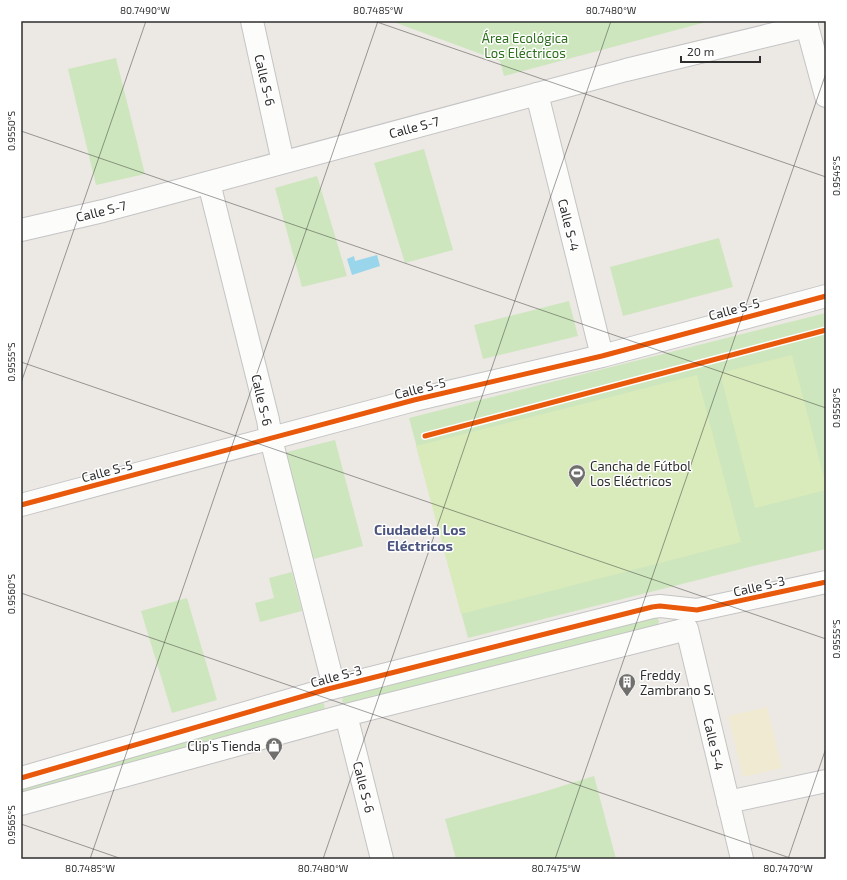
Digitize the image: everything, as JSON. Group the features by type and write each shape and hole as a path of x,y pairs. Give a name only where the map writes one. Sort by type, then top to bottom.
{"street":[{"name":"Calle S-6","path":"252,21 283,162"},
{"name":"Calle S-7","path":"21,230 102,211 209,183 626,70 807,23"},
{"path":"807,23 826,96"},
{"name":"Calle S-4","path":"537,94 602,356"},
{"name":"Calle S-6","path":"209,183 268,420 271,439 331,688 341,717 382,859"},
{"name":"Calle S-5","path":"21,505 414,400 602,356 826,296"},
{"name":"Calle S-3","path":"21,804 341,717 826,582"},
{"name":"Calle S-3","path":"21,778 331,688 660,606 692,620"},
{"name":"Calle S-4","path":"692,620 728,802 742,859"},
{"path":"728,802 826,781"}],"green space":[{"name":"Área Ecológica Los Eléctricos","path":"391,21 710,21 504,76 500,61"},
{"path":"116,58 145,174 96,185 68,69"},
{"path":"424,149 453,250 405,263 374,163"},
{"path":"317,176 347,276 302,287 275,188"},
{"path":"719,238 733,287 623,316 610,267"},
{"path":"569,301 578,336 483,359 474,325"},
{"path":"826,313 826,549 468,638 409,418"},
{"path":"792,355 826,485 826,490 755,508 720,373"},
{"name":"Cancha de Fútbol Los Eléctricos","path":"697,375 741,542 461,614 416,446"},
{"path":"335,440 363,546 310,560 283,453"},
{"path":"292,572 302,611 260,622 255,603 274,598 269,578"},
{"path":"187,598 217,700 172,713 141,611"},
{"path":"657,616 659,621 657,626 344,704 342,701 343,696"},
{"path":"321,702 324,704 325,710 24,793 21,788"},
{"path":"594,776 616,859 456,859 445,819 543,792"}],"sand":[{"path":"767,707 782,768 743,777 728,716"}],"water":[{"path":"377,255 380,266 352,275 347,259 354,256 355,261"}],"cycle path":[{"path":"21,505 414,400 602,356 826,296"},
{"path":"425,436 826,330"},
{"path":"21,778 328,689 652,607 660,606 697,610 826,582"}],"place":[{"name":"Cancha de Fútbol Los Eléctricos","path":"577,488"},
{"name":"Freddy Zambrano S.","path":"627,697"},
{"name":"Clip's Tienda","path":"274,761"}],"district":[{"name":"Ciudadela Los Eléctricos","path":"420,538"}]}
